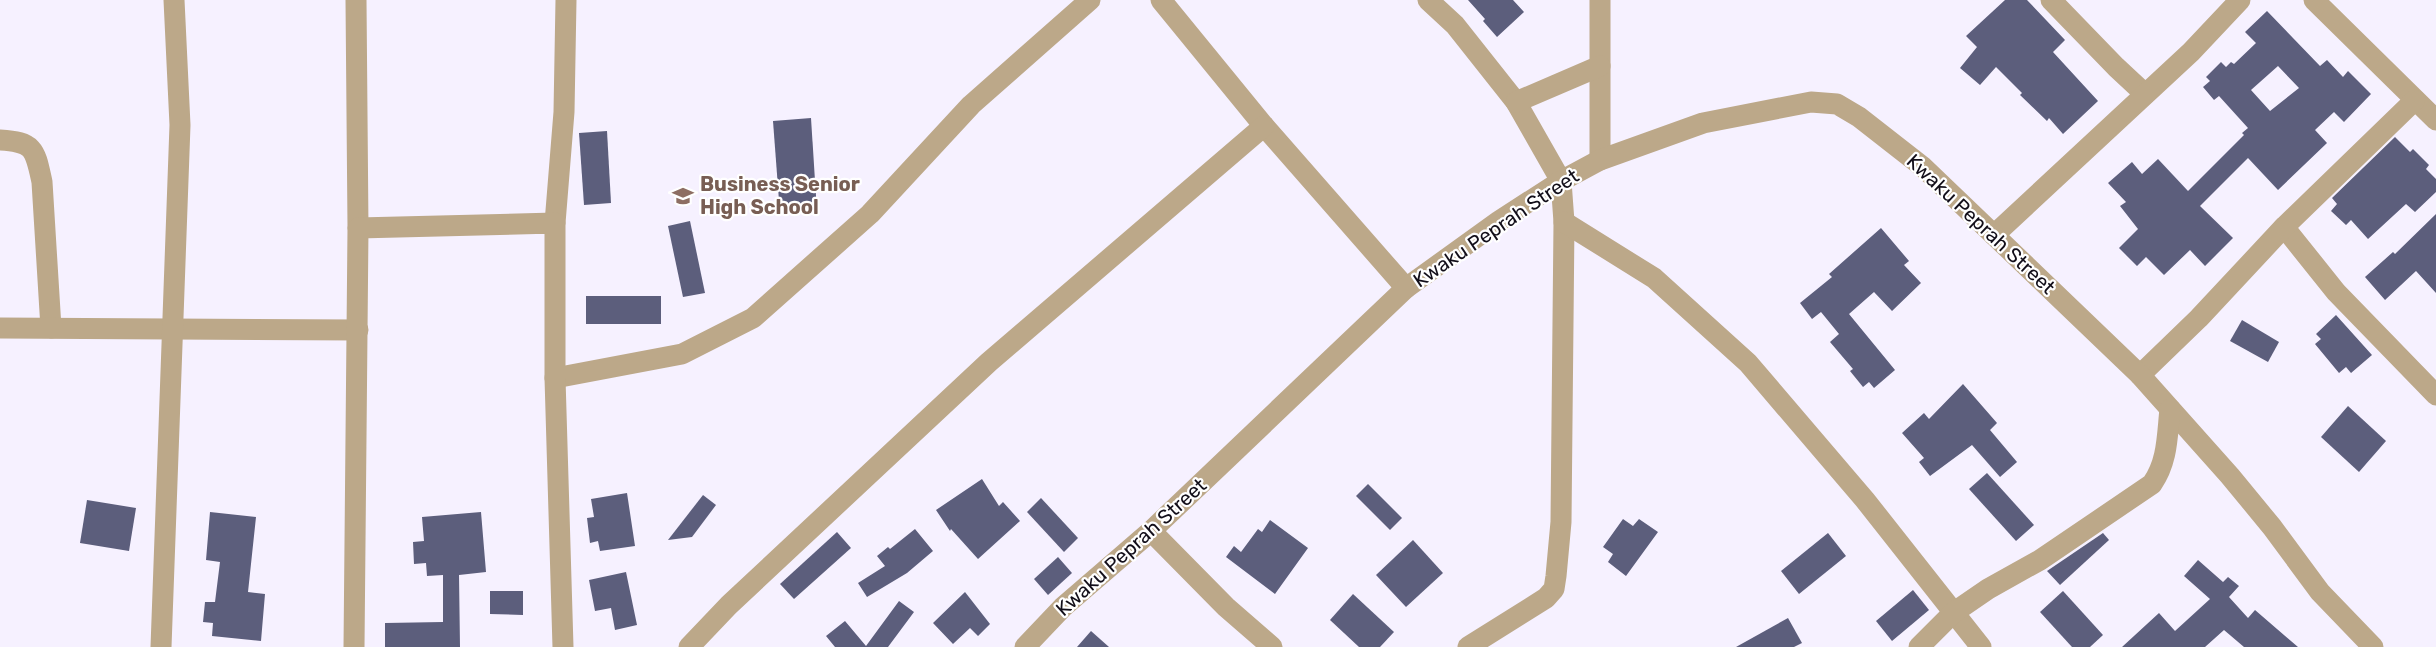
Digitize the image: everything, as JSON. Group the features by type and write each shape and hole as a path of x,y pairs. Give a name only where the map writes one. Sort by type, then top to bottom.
{"street":[{"path":"161,647 180,125 174,0"},
{"path":"354,647 358,330 356,0"},
{"path":"563,647 555,378 555,223 564,112 566,0"},
{"path":"555,378 682,354 753,318 870,214 971,105 1090,0"},
{"path":"1161,0 1264,126 1406,288"},
{"path":"1428,0 1455,25 1516,102 1561,181 1564,222 1561,522 1554,589 1546,598 1468,647"},
{"path":"1600,0 1600,160"},
{"path":"2052,0 2145,94"},
{"path":"1994,235 2191,52 2240,0"},
{"path":"2314,0 2436,120"},
{"path":"1516,102 1600,66"},
{"path":"2140,375 2199,318 2284,227 2415,100"},
{"name":"Kwaku Peprah Street","path":"1025,647 1063,607 1151,531 1406,288 1499,221 1561,181 1600,160 1703,123 1811,102 1837,104 1859,117 1923,167 2140,375 2237,484 2320,592 2373,647"},
{"path":"689,647 729,605 989,362 1264,126"},
{"path":"0,140 24,143 33,150 38,162 42,182 51,328"},
{"path":"1564,222 1654,278 1748,363 1865,500 1982,647"},
{"path":"358,228 555,223"},
{"path":"2284,227 2336,292 2436,396"},
{"path":"0,328 358,330"},
{"path":"1919,647 1953,613 1988,589 2040,560 2152,484 2162,470 2164,462 2170,409"},
{"path":"1151,531 1226,607 1272,647"}],"building":[{"path":"1468,0 1513,0 1524,12 1497,37"},
{"path":"2005,0 2027,0 2065,40 2053,52 2098,101 2063,134 2049,118 2047,121 2020,95 2022,93 1996,67 1980,85 1960,68 1977,47 1966,36"},
{"path":"2267,11 2320,66 2327,60 2343,77 2348,71 2371,94 2344,122 2334,112 2315,130 2327,143 2278,190 2248,158 2200,206 2233,238 2205,266 2190,250 2164,275 2146,257 2137,266 2119,248 2138,229 2120,206 2126,202 2108,183 2132,162 2142,174 2158,159 2188,191 2244,135 2242,133 2248,128 2219,96 2214,100 2203,87 2210,81 2206,77 2221,62 2226,67 2231,62 2234,64 2256,43 2245,32","holes":["2278,66 2299,88 2270,111 2251,90"]},
{"path":"811,118 817,212 780,214 773,121"},
{"path":"607,131 611,203 584,205 579,133"},
{"path":"2395,137 2410,152 2413,149 2429,165 2426,169 2436,179 2436,192 2415,212 2406,204 2368,239 2351,220 2346,225 2331,211 2337,204 2332,198"},
{"path":"2436,214 2436,293 2416,271 2385,300 2365,277 2393,252 2395,254"},
{"path":"690,221 705,293 683,297 668,226"},
{"path":"1881,228 1909,261 1904,265 1921,283 1892,311 1874,292 1849,314 1895,370 1874,388 1869,382 1863,387 1850,371 1853,369 1830,342 1839,334 1821,312 1812,319 1800,303 1832,277 1829,274"},
{"path":"586,296 661,296 661,324 586,324"},
{"path":"2336,315 2372,355 2351,373 2346,367 2339,373 2315,344 2321,339 2316,334"},
{"path":"2242,320 2279,342 2268,362 2230,341"},
{"path":"1963,384 1997,423 1990,430 2017,462 2000,477 1972,445 1930,476 1919,462 1924,458 1902,433 1924,413 1929,419"},
{"path":"2348,406 2386,441 2359,472 2321,437"},
{"path":"1987,473 2034,525 2016,541 1969,489"},
{"path":"982,479 999,506 1003,502 1020,521 978,559 951,529 950,531 936,510"},
{"path":"1368,484 1402,518 1390,530 1356,496"},
{"path":"627,493 635,546 600,551 598,541 590,543 587,518 594,517 591,499"},
{"path":"703,495 716,505 692,537 668,540"},
{"path":"1041,498 1078,538 1064,552 1027,512"},
{"path":"87,500 136,508 129,551 80,543"},
{"path":"210,512 256,517 248,592 265,594 261,641 212,636 213,623 203,622 205,602 215,602 220,562 206,560"},
{"path":"481,512 486,572 459,575 460,647 385,647 385,623 443,622 443,575 427,576 426,563 414,564 413,542 424,541 422,517"},
{"path":"1623,519 1633,526 1639,519 1658,532 1626,576 1608,562 1613,554 1603,547"},
{"path":"1270,520 1308,548 1275,594 1226,557 1234,546 1241,552 1258,529 1262,532"},
{"path":"915,529 933,551 907,573 867,597 858,583 885,566 877,556 888,547 890,549"},
{"path":"837,532 851,548 794,599 780,584"},
{"path":"1828,533 1846,556 1799,594 1781,571"},
{"path":"2103,533 2109,540 2060,585 2047,571"},
{"path":"1413,540 1443,573 1406,607 1376,575"},
{"path":"1058,557 1072,573 1048,595 1034,579"},
{"path":"2198,560 2223,582 2228,577 2239,586 2229,597 2248,618 2255,610 2298,647 2244,647 2224,630 2205,647 2122,647 2159,613 2175,631 2210,599 2184,576"},
{"path":"626,572 637,625 615,630 611,608 595,611 589,580"},
{"path":"1913,590 1929,610 1892,641 1876,621"},
{"path":"490,591 523,591 523,615 490,614"},
{"path":"2063,591 2103,635 2090,647 2072,647 2040,612"},
{"path":"965,592 990,624 978,636 970,628 953,644 933,623"},
{"path":"1353,594 1394,632 1380,647 1359,647 1330,620"},
{"path":"899,601 914,612 888,647 835,647 826,636 845,621 866,646"},
{"path":"1788,618 1802,643 1794,647 1736,647"},
{"path":"1091,631 1109,647 1077,647"}],"place":[{"name":"Business Senior High School","path":"683,196"}]}
